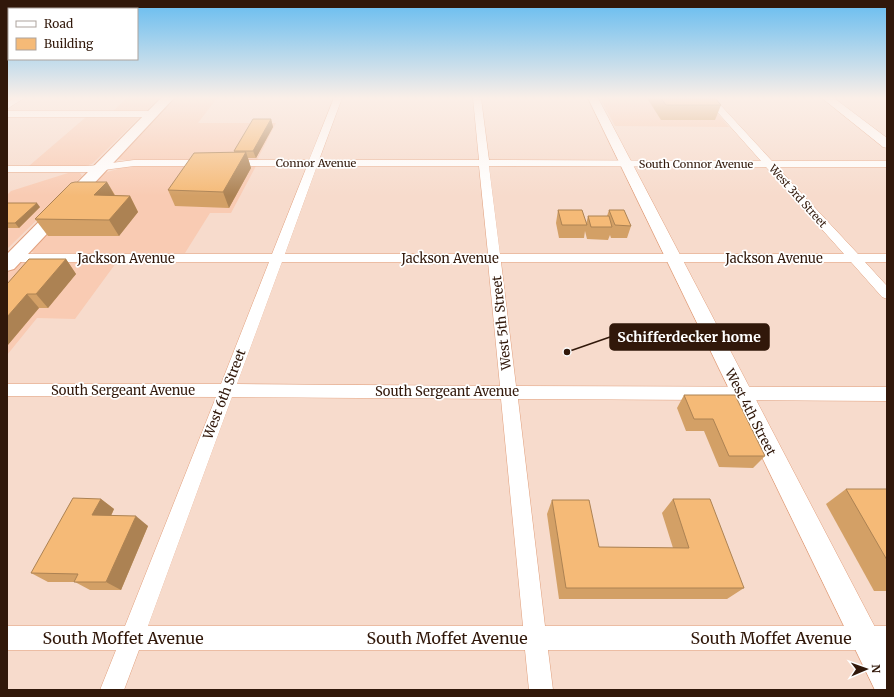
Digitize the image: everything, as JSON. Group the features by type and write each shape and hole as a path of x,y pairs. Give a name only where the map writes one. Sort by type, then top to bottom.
{"main road":[{"path":"9,260 137,131"}],"street":[{"name":"West 6th Street","path":"112,690 326,131"},
{"name":"West 5th Street","path":"480,131 541,690"},
{"name":"West 4th Street","path":"609,131 887,682"},
{"name":"West 3rd Street","path":"739,131 887,294"},
{"path":"869,131 887,144"},
{"name":"Connor Avenue","path":"7,169 88,169 134,163 626,164"},
{"name":"South Connor Avenue","path":"626,164 887,164"},
{"name":"Jackson Avenue","path":"9,260 277,258 887,258"},
{"name":"South Sergeant Avenue","path":"7,390 887,394"},
{"name":"South Moffet Avenue","path":"7,638 887,638"}],"shaded area":[{"path":"70,131 126,131 92,164 85,166 29,166"},
{"path":"144,131 272,131 257,160 117,159"},
{"path":"256,166 231,213 210,213 185,253 34,253 31,251 104,173 124,167"},
{"path":"68,173 80,173 82,176 7,249 7,195 11,191"},
{"path":"25,262 116,263 75,319 37,318 7,355 7,273 18,264"}],"building":[{"path":"246,131 265,131 253,151 234,151"},
{"path":"246,152 223,192 168,190 194,153"},
{"path":"107,182 94,195 130,196 109,220 35,219 71,183"},
{"path":"7,203 37,203 15,223 7,223"},
{"path":"558,210 582,210 587,225 562,225"},
{"path":"609,210 624,210 631,226 615,225"},
{"path":"588,216 609,216 612,227 591,227"},
{"path":"29,259 66,259 36,294 27,294 7,317 7,284"},
{"path":"684,395 735,395 765,456 729,456 713,419 694,419"},
{"path":"846,489 887,489 887,560"},
{"path":"73,498 101,499 92,515 136,516 106,582 74,582 78,574 31,573"},
{"path":"673,499 710,499 744,588 566,588 552,500 589,500 599,547 689,548"}],"place":[{"name":"Schifferdecker home","path":"567,352"}]}
